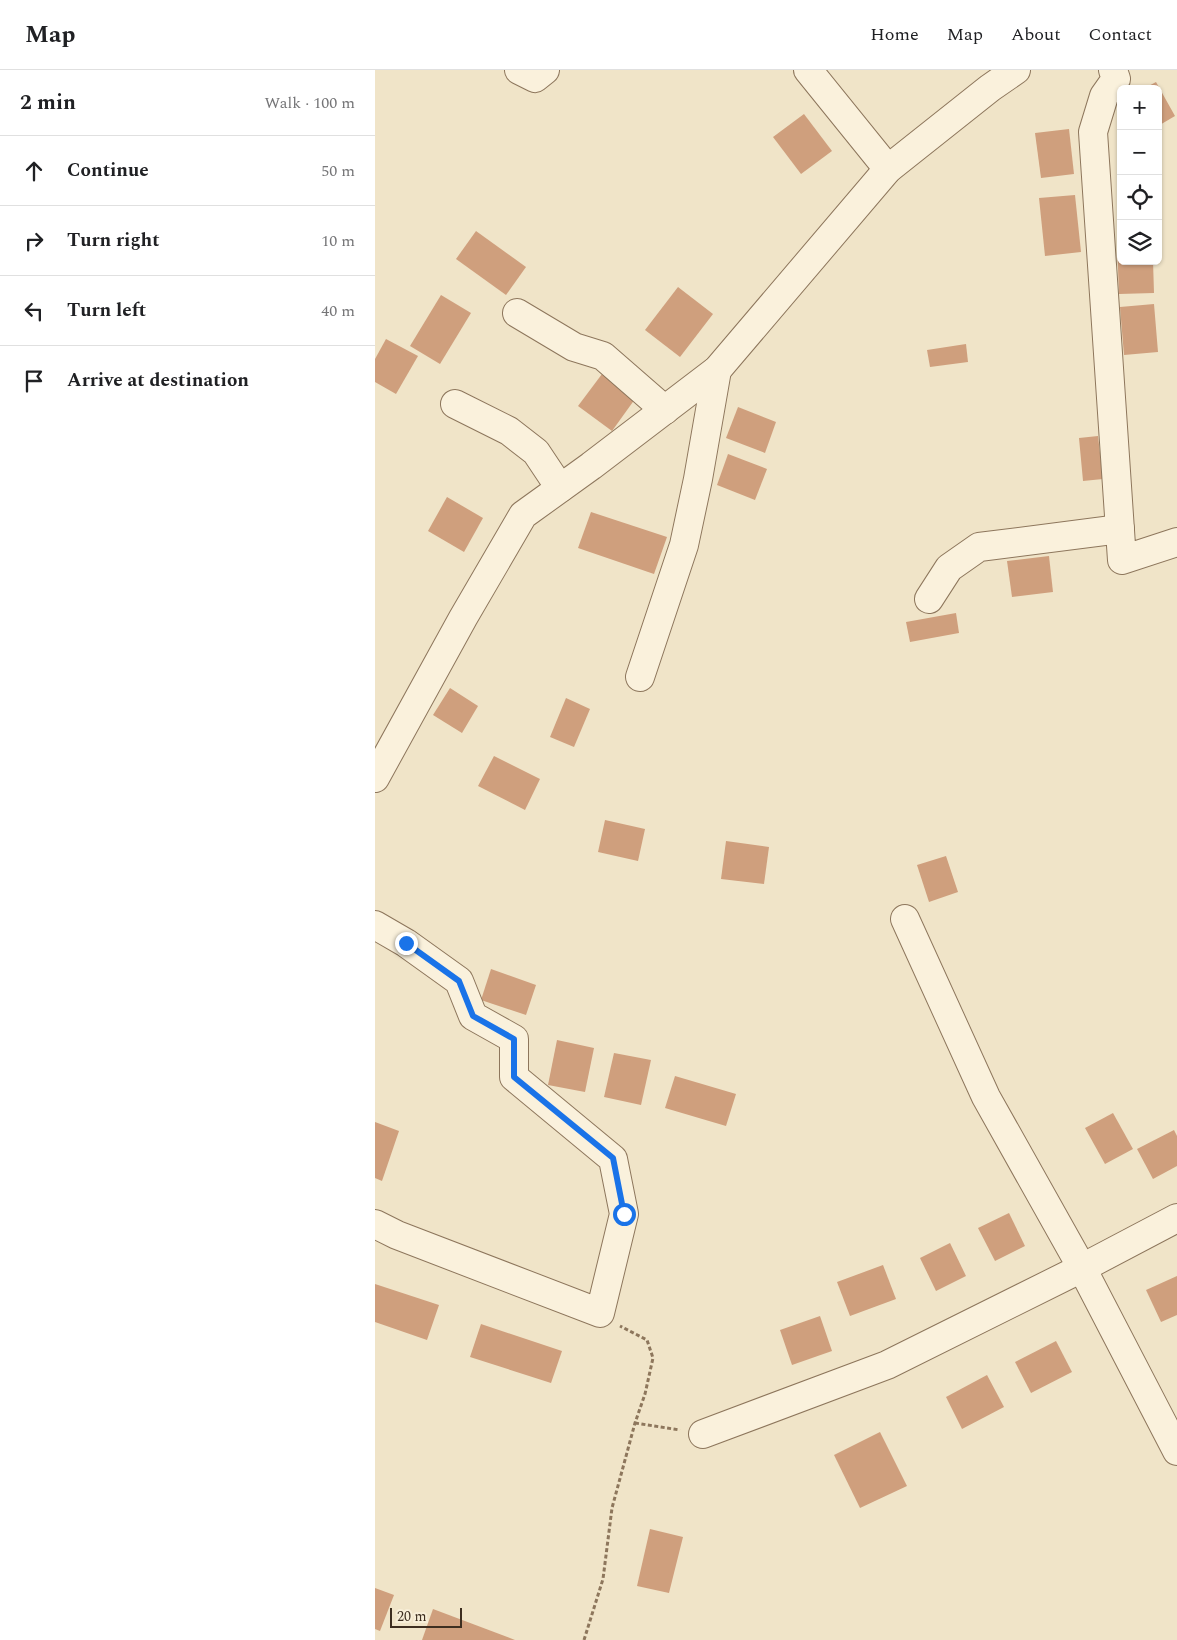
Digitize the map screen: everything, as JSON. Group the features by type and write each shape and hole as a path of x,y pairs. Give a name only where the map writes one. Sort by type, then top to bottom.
{"street":[{"path":"808,70 888,168"},
{"path":"375,778 463,618 523,515 717,370 888,168 990,88 1016,70"},
{"path":"1113,70 1116,79 1104,96 1093,132 1122,560 1177,542"},
{"path":"517,313 574,346 603,356 665,410"},
{"path":"640,677 685,545 717,370"},
{"path":"455,404 509,431 536,452 560,488"},
{"path":"929,599 949,568 979,547 1120,529"},
{"path":"905,919 986,1097 1082,1268 1177,1451"},
{"path":"375,925 406,943 459,981 473,1016 514,1039 514,1077 613,1158 624,1214 600,1313 397,1235 375,1224"},
{"path":"703,1434 887,1365 1082,1268 1177,1218"}],"path":[{"path":"584,1640 603,1579 612,1508 635,1423 645,1394 653,1358 647,1340 600,1313"},
{"path":"635,1423 703,1434"}],"building":[{"path":"1162,93 1175,116 1162,124"},
{"path":"804,114 832,151 801,174 773,137"},
{"path":"1069,129 1074,174 1041,178 1035,133"},
{"path":"1075,195 1081,252 1045,256 1039,198"},
{"path":"476,231 526,267 506,295 456,259"},
{"path":"1118,265 1153,265 1154,293 1119,294"},
{"path":"678,287 713,314 680,357 645,330"},
{"path":"441,295 471,313 440,364 410,346"},
{"path":"1154,304 1158,352 1124,355 1120,307"},
{"path":"386,339 418,356 396,394 375,382 375,359"},
{"path":"966,344 968,362 930,367 927,350"},
{"path":"602,374 635,399 612,431 578,406"},
{"path":"738,407 776,422 765,453 726,438"},
{"path":"1098,436 1103,479 1083,481 1079,438"},
{"path":"728,454 767,469 755,500 717,485"},
{"path":"447,497 483,518 464,552 428,531"},
{"path":"591,512 667,537 654,574 578,548"},
{"path":"1049,556 1053,592 1012,597 1007,561"},
{"path":"956,613 959,633 910,642 906,622"},
{"path":"450,688 478,706 462,733 433,715"},
{"path":"566,698 590,709 574,747 550,737"},
{"path":"494,756 540,779 525,810 478,786"},
{"path":"605,820 645,829 638,861 598,852"},
{"path":"726,841 769,847 764,884 721,879"},
{"path":"946,856 958,892 929,902 917,865"},
{"path":"491,969 536,985 526,1015 481,1000"},
{"path":"557,1040 594,1048 585,1092 548,1085"},
{"path":"614,1053 651,1060 641,1105 604,1097"},
{"path":"675,1076 736,1094 726,1126 665,1108"},
{"path":"1113,1113 1133,1149 1105,1164 1085,1128"},
{"path":"375,1122 399,1131 382,1181 375,1178"},
{"path":"1174,1130 1177,1136 1177,1166 1153,1179 1137,1149"},
{"path":"1009,1213 1025,1246 995,1261 978,1228"},
{"path":"950,1243 966,1276 936,1291 920,1258"},
{"path":"883,1265 896,1299 850,1316 837,1282"},
{"path":"1177,1276 1177,1315 1161,1322 1146,1290"},
{"path":"375,1284 439,1305 427,1340 375,1322"},
{"path":"820,1316 832,1351 792,1365 780,1330"},
{"path":"481,1324 562,1351 551,1383 470,1357"},
{"path":"1056,1341 1072,1372 1031,1393 1015,1362"},
{"path":"987,1375 1004,1407 962,1429 946,1397"},
{"path":"880,1432 907,1486 860,1508 834,1455"},
{"path":"650,1529 683,1537 669,1593 637,1586"},
{"path":"375,1588 394,1595 380,1631 375,1629"},
{"path":"433,1609 515,1640 422,1640"}],"route":[{"path":"406,943 459,981 473,1016 514,1039 514,1077 613,1158 624,1214"}]}
